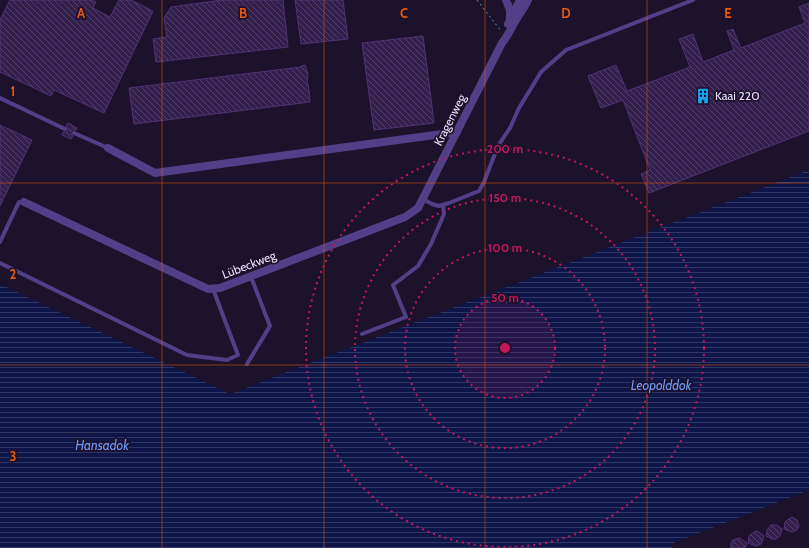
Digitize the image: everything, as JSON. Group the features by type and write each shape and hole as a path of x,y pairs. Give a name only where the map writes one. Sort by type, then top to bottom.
{"street":[{"path":"506,0 512,21"},
{"name":"Kragenweg","path":"502,43 501,38 503,34 524,8 528,0"},
{"path":"512,21 519,7 519,1"},
{"name":"Kragenweg","path":"418,208 502,43 506,39 512,21"},
{"path":"108,148 155,173 457,132"},
{"name":"Lübeckweg","path":"24,202 208,289 220,288 251,277 405,218 418,208"}],"lane":[{"path":"423,199 435,206 443,205 478,191 484,182 498,146 510,128 541,72 566,50 693,0"},
{"path":"0,98 65,129"},
{"path":"74,133 108,148"},
{"path":"0,242 19,202 24,202"},
{"path":"362,334 406,316 393,285 418,266 431,244 444,214 443,205"},
{"path":"0,263 187,355 227,360 238,355 212,289"},
{"path":"247,364 270,326 251,277"}],"path":[{"path":"477,0 503,34"}],"water":[{"path":"809,170 809,490 671,544 672,548 0,548 0,284 230,394"}],"building":[{"path":"10,0 92,0 96,2 93,8 110,17 119,0 131,0 153,11 104,113 54,90 51,96 0,72 0,20"},
{"path":"222,0 283,0 288,47 156,62 153,39 167,37 164,18 171,7"},
{"path":"295,0 343,0 348,39 301,44"},
{"name":"Kaai 220","path":"809,3 809,131 649,193 641,174 650,170 623,100 601,108 588,76 616,65 627,91 690,67 679,39 693,34 703,62 734,50 727,31 733,29 741,48 805,23 799,7"},
{"path":"423,36 434,123 374,130 362,43"},
{"path":"305,65 308,74 307,80 310,102 134,124 129,88 301,67"},
{"path":"68,123 77,128 76,130 71,131 73,136 71,139 62,135 63,132 68,131 66,126"},
{"path":"0,125 32,140 0,206"},
{"path":"792,517 797,520 799,526 797,530 792,532 784,529 785,522"},
{"path":"771,525 777,525 782,529 780,536 776,539 766,536 767,530"},
{"path":"756,531 764,536 761,544 756,546 748,543 749,536"},
{"path":"739,538 747,543 745,548 731,548 731,543 733,540"}],"place":[{"name":"Kaai 220","path":"703,96"}],"water label":[{"name":"Leopolddok","path":"661,385"},
{"name":"Hansadok","path":"102,445"}]}
